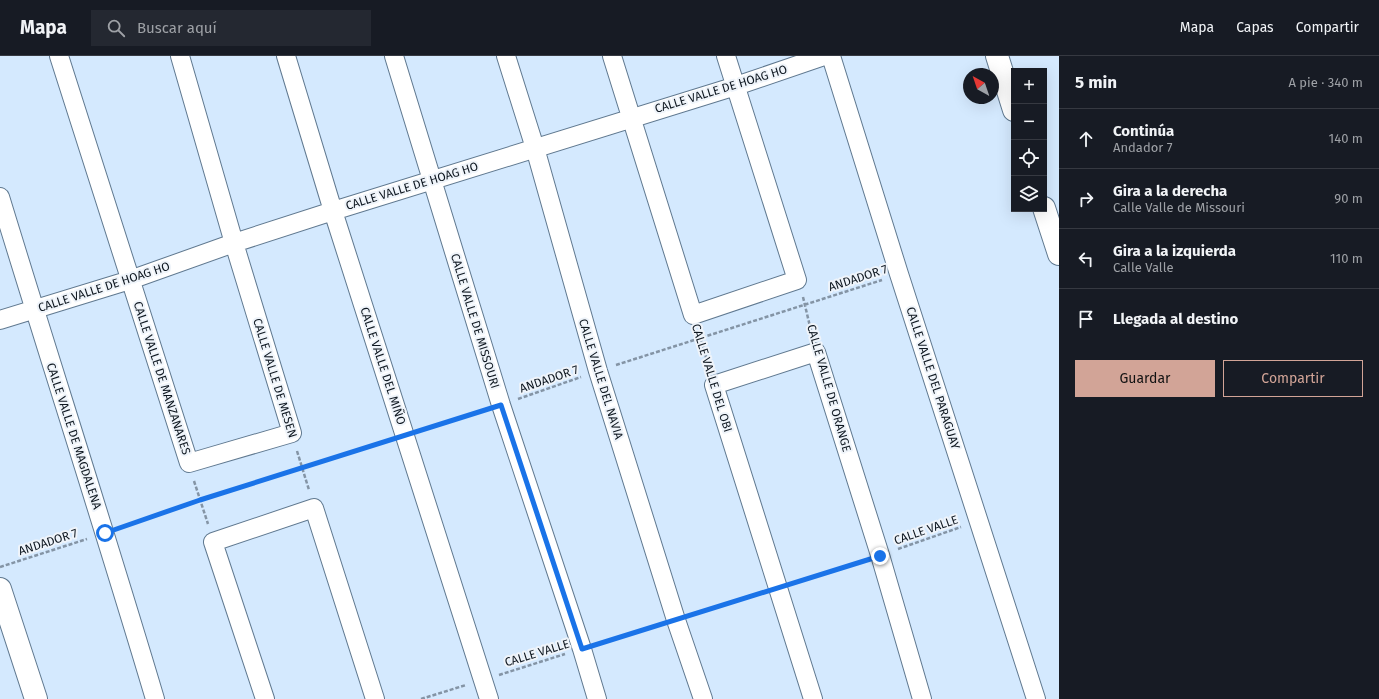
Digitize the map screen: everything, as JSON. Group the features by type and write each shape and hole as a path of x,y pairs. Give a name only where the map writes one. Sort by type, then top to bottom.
{"street":[{"name":"CALLE VALLE DE MANZANARES","path":"59,56 189,463"},
{"name":"CALLE VALLE DE MESEN","path":"180,56 234,243 292,433"},
{"name":"CALLE VALLE DEL MIÑO","path":"286,56 333,211 489,699"},
{"name":"CALLE VALLE DE MISSOURI","path":"394,56 501,405 582,649 597,699"},
{"name":"CALLE VALLE DEL NAVIA","path":"506,56 535,148 598,371 676,620 703,699"},
{"name":"CALLE VALLE DEL OBI","path":"612,56 693,315"},
{"path":"693,315 797,280 726,56"},
{"name":"CALLE VALLE DE HOAG HO","path":"0,320 130,280 234,243 333,211 632,117 736,86 824,56"},
{"name":"CALLE VALLE DEL PARAGUAY","path":"831,56 1036,699"},
{"path":"997,56 1012,104"},
{"name":"CALLE VALLE DE MAGDALENA","path":"0,196 155,699"},
{"path":"1045,212 1059,254"},
{"path":"714,385 816,352"},
{"name":"CALLE VALLE DE ORANGE","path":"816,352 880,556 922,699"},
{"name":"CALLE VALLE DEL OBI","path":"714,385 813,699"},
{"path":"189,463 292,433"},
{"path":"265,699 213,542 314,508 375,699"},
{"path":"0,589 36,699"}],"path":[{"name":"ANDADOR 7","path":"0,568 200,500 405,436 501,405 598,371 900,274"},
{"name":"CALLE VALLE DE ORANGE","path":"797,280 806,304 816,352"},
{"name":"CALLE VALLE DEL OBI","path":"693,315 714,385"},
{"name":"CALLE VALLE DE MESEN","path":"292,433 314,508"},
{"name":"CALLE VALLE DE MANZANARES","path":"189,463 213,542"},
{"name":"CALLE VALLE","path":"420,699 880,556 979,521"}],"route":[{"path":"105,533 200,500 501,405 582,649 880,556"}]}
